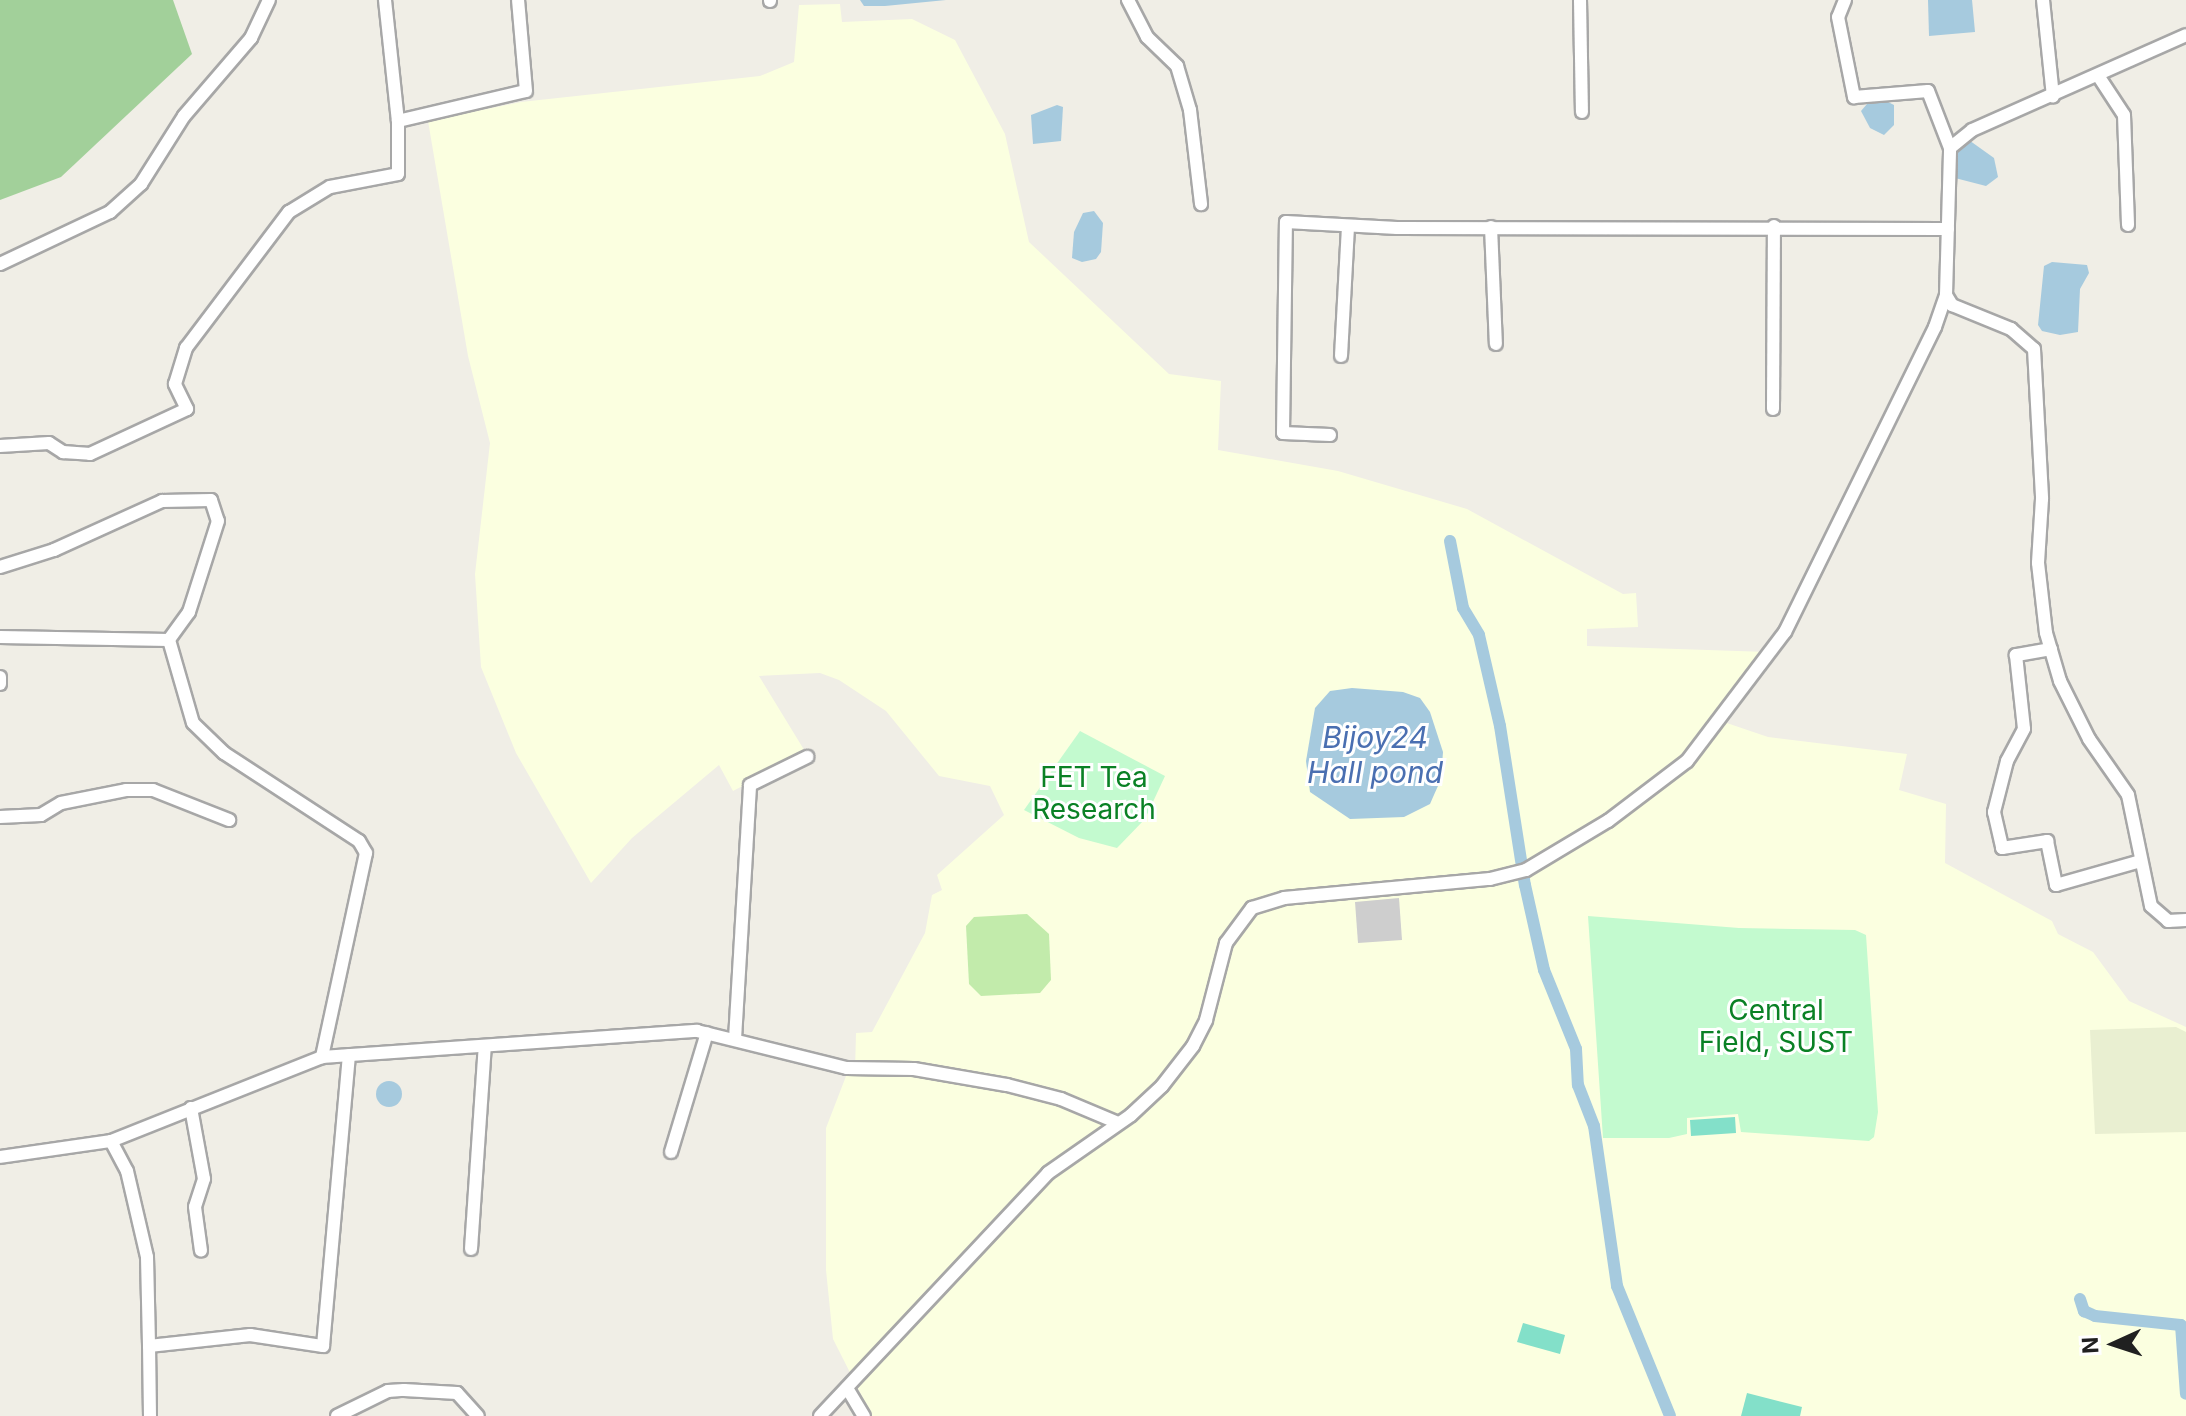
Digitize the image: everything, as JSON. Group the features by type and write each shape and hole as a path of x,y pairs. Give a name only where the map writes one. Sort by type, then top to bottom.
{"street":[{"path":"0,264 110,212 141,184 184,116 251,38 269,0"},
{"path":"0,446 49,443 63,452 90,454 187,409 175,384 186,348 249,268 268,235 289,212 330,187 398,174 398,121 385,0"},
{"path":"398,121 526,91 518,0"},
{"path":"1128,0 1147,37 1177,66 1190,110 1201,204"},
{"path":"1580,0 1582,112"},
{"path":"820,1416 1048,1173 1118,1123 1162,1086 1193,1046 1206,1020 1226,943 1252,908 1284,898 1523,870 1608,821 1687,761 1785,632 1915,369 1946,295 1950,148 1928,91 1854,97 1838,17 1845,0"},
{"path":"2043,0 2053,96"},
{"path":"1950,148 1972,130 2099,77 2186,35"},
{"path":"2099,77 2124,115 2128,225"},
{"path":"1330,435 1283,433 1286,222 1348,226 1948,229"},
{"path":"1341,356 1348,226"},
{"path":"1773,409 1774,226"},
{"path":"1491,227 1496,344"},
{"path":"1946,295 1952,305 2024,336 2034,349 2042,499 2040,591 2051,649 2089,739 2128,795 2151,906 2168,921 2186,920"},
{"path":"0,567 54,550 162,501 211,500 218,521 189,612 169,640 180,689 193,723 204,736 359,841 366,853 322,1057"},
{"path":"0,637 169,640"},
{"path":"2051,649 2016,655 2024,729 2007,761 1994,812 2002,848 2047,841 2056,885 2141,861"},
{"path":"0,677 0,684"},
{"path":"735,1039 750,785 807,757"},
{"path":"0,817 41,815 88,795 153,790 229,820"},
{"path":"0,1157 111,1141 322,1057 707,1033 847,1068 914,1069 1007,1085 1061,1099 1118,1123"},
{"path":"671,1152 707,1033"},
{"path":"471,1249 485,1046"},
{"path":"149,1346 250,1335 323,1346 349,1055"},
{"path":"191,1108 204,1179 195,1207 201,1251"},
{"path":"111,1141 127,1171 147,1257 150,1416"},
{"path":"847,1388 864,1416"},
{"path":"337,1416 388,1391 404,1390 457,1393 478,1416"}],"shaded area":[{"path":"840,4 842,22 912,19 955,40 1005,134 1029,242 1169,374 1221,381 1218,450 1338,471 1467,509 1623,594 1636,593 1638,627 1587,629 1587,646 1768,652 1715,719 1768,737 1907,754 1899,790 1946,804 1945,863 2052,921 2058,934 2093,952 2129,1001 2186,1027 2186,1416 872,1416 833,1339 826,1270 826,1128 848,1071 855,1071 856,1033 872,1032 925,933 932,895 942,890 937,875 1004,815 990,786 939,776 886,711 839,680 820,673 759,676 806,753 733,791 719,765 632,838 591,883 516,753 481,667 475,574 490,443 468,356 428,121 521,102 760,76 794,62 799,5"},
{"path":"1399,898 1402,940 1358,943 1355,902"},
{"path":"2176,1027 2186,1032 2186,1132 2095,1134 2090,1030"}],"green space":[{"path":"0,0 173,0 192,54 61,177 0,200"},
{"name":"FET Tea Research","path":"1080,731 1165,776 1145,819 1117,848 1079,838 1024,810"},
{"path":"1027,914 1049,934 1051,980 1040,993 981,996 969,984 966,926 974,917"},
{"name":"Central Field, SUST","path":"1588,916 1739,928 1855,930 1866,935 1878,1112 1874,1137 1869,1141 1741,1132 1738,1114 1687,1118 1687,1134 1669,1138 1603,1138"},
{"path":"1735,1117 1736,1133 1691,1136 1690,1120"},
{"path":"1523,1323 1565,1335 1560,1354 1517,1342"},
{"path":"1747,1393 1802,1407 1800,1416 1741,1416"}],"water":[{"path":"860,0 946,0 864,6"},
{"path":"1928,0 1972,0 1975,32 1929,36"},
{"path":"1888,102 1894,105 1894,125 1884,135 1870,128 1861,111 1867,104"},
{"path":"1057,105 1063,107 1061,141 1033,144 1031,115"},
{"path":"1966,138 1994,158 1998,177 1986,186 1955,178 1953,151"},
{"path":"1094,211 1103,223 1101,252 1096,259 1082,262 1072,258 1074,232 1083,213"},
{"path":"2052,262 2087,265 2089,273 2080,289 2078,332 2060,335 2042,331 2038,325 2044,266"},
{"name":"Bijoy24 Hall pond","path":"1352,688 1403,692 1420,698 1430,712 1443,752 1441,779 1430,804 1404,817 1350,819 1310,792 1306,761 1315,708 1330,691"},
{"path":"389,1081 398,1085 402,1094 398,1103 389,1107 380,1103 376,1094 380,1085"}],"waterway":[{"path":"1450,541 1463,608 1479,635 1500,726 1525,885 1544,970 1576,1049 1578,1085 1594,1126 1617,1286 1670,1416"},
{"path":"2080,1299 2084,1311 2095,1316 2181,1325 2186,1394"}]}
